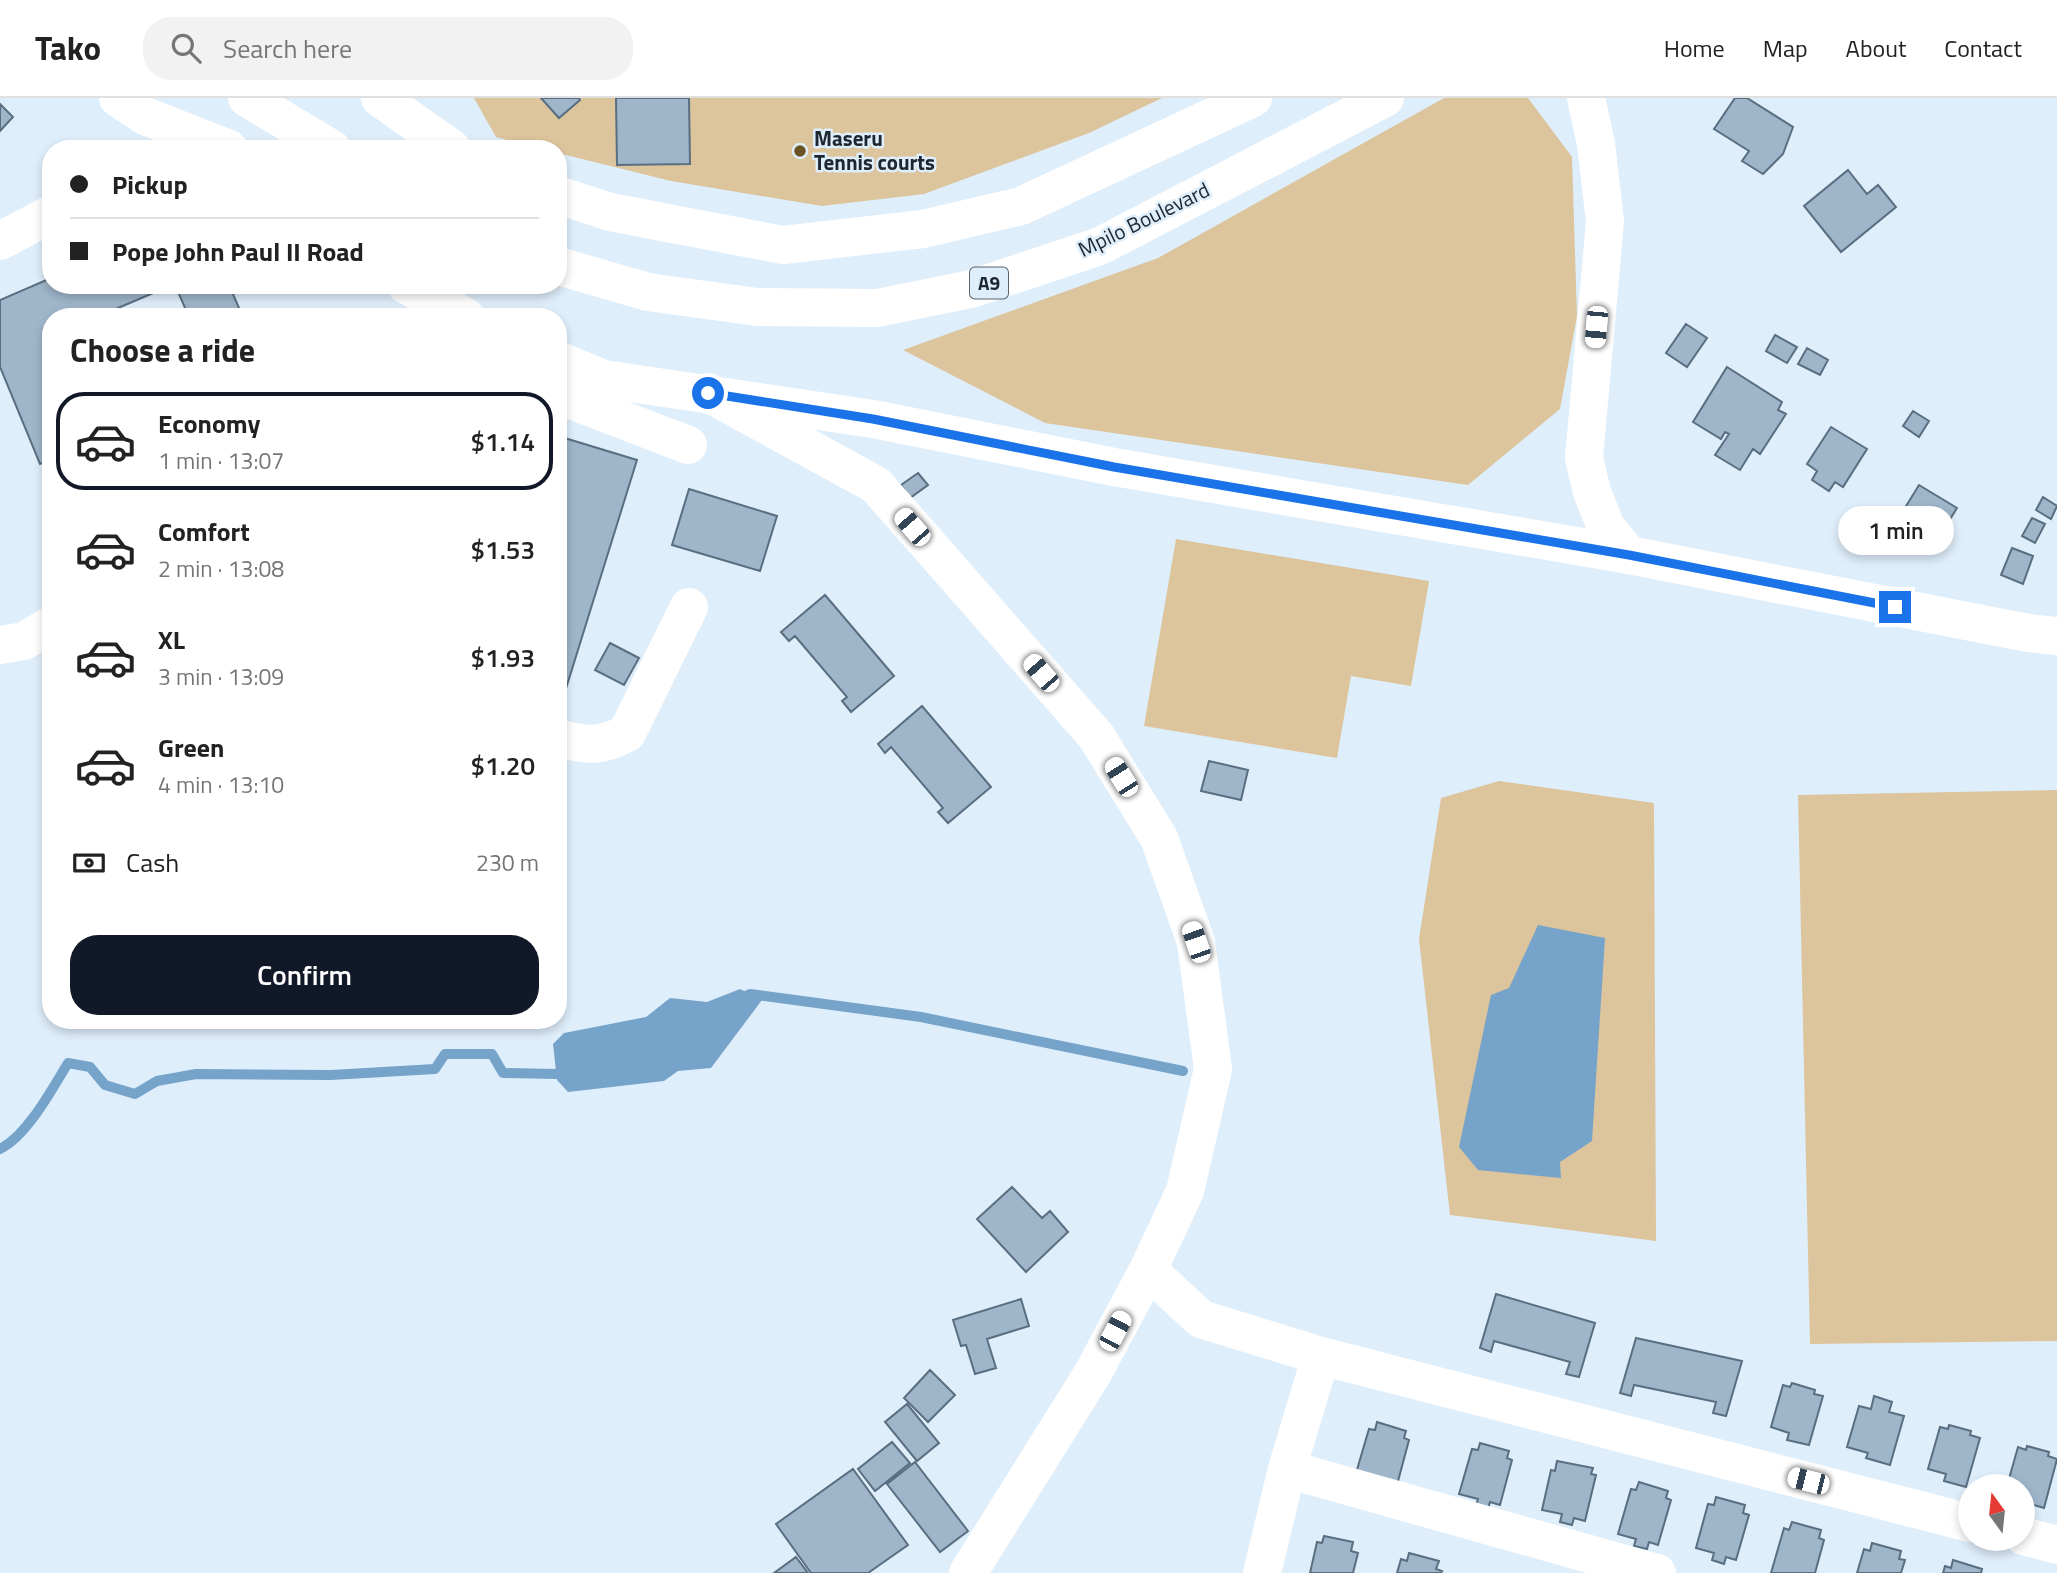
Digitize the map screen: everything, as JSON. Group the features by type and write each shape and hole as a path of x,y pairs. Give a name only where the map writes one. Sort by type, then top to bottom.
{"main road":[{"path":"118,98 145,116 206,140"},
{"path":"247,98 307,140"},
{"path":"380,98 439,140"},
{"path":"567,198 610,212 783,245 923,229 1021,206 1253,98"},
{"name":"Mpilo Boulevard","path":"567,269 648,292 757,307 877,308 971,289 1100,246 1385,98"},
{"path":"1586,98 1597,144 1605,221 1584,458 1592,492 1606,527 1629,555"},
{"path":"0,241 42,219"},
{"path":"423,294 450,308"},
{"path":"567,364 604,379 873,419 1114,467 1629,555 2047,638"},
{"path":"708,393 876,485 1096,736 1159,838 1196,942 1213,1069 1185,1191 1093,1373 968,1573"},
{"path":"567,398 688,444"},
{"path":"567,740 589,745 608,743 627,733 689,607"},
{"path":"0,645 24,641 42,630"},
{"path":"1147,1269 1201,1319 1321,1356 1958,1520"},
{"path":"1262,1573 1287,1469 1321,1356"},
{"path":"1287,1469 1657,1573"},
{"path":"2035,1539 2057,1545"}],"shaded area":[{"name":"Maseru Tennis courts","path":"474,98 1162,98 1089,133 924,194 822,206 671,181 567,155 567,140 508,140 496,137"},
{"path":"1444,98 1528,98 1572,157 1577,316 1560,409 1468,485 1045,423 903,350 1158,258"},
{"path":"1176,539 1429,581 1411,686 1351,676 1337,758 1144,726"},
{"path":"1499,781 1654,803 1656,1241 1450,1215 1419,939 1441,798"},
{"path":"2057,790 2057,1341 1810,1344 1798,795"}],"water":[{"path":"1538,925 1605,938 1592,1141 1560,1162 1561,1178 1478,1170 1459,1147 1491,995 1509,988"},
{"path":"740,989 762,1000 711,1068 678,1071 664,1081 568,1092 557,1080 553,1044 564,1033 646,1017 670,998 707,1002"}],"building":[{"path":"541,98 579,98 580,100 559,118"},
{"path":"616,98 689,98 690,164 617,165"},
{"path":"1735,98 1747,98 1793,127 1783,154 1763,174 1742,161 1749,151 1714,129"},
{"path":"0,104 13,117 0,131"},
{"path":"1848,170 1867,194 1878,185 1896,207 1841,252 1804,206"},
{"path":"42,282 42,294 151,294 118,308 42,308 40,464 0,367 0,300"},
{"path":"179,294 233,294 239,308 185,308"},
{"path":"1686,324 1707,338 1687,367 1666,353"},
{"path":"1775,335 1797,347 1787,363 1766,351"},
{"path":"1807,348 1828,360 1820,375 1798,364"},
{"path":"1727,367 1782,402 1778,410 1786,414 1760,454 1753,449 1740,470 1715,455 1729,434 1725,432 1721,439 1693,422"},
{"path":"1913,411 1929,421 1919,437 1903,426"},
{"path":"1831,427 1867,449 1843,487 1835,482 1829,491 1812,480 1817,471 1807,464"},
{"path":"567,439 637,460 567,685"},
{"path":"918,473 928,485 910,498 901,485"},
{"path":"1919,485 1957,508 1933,547 1923,541 1918,548 1900,536 1904,529 1895,524"},
{"path":"689,489 777,516 760,571 672,545"},
{"path":"2043,497 2057,506 2051,519 2036,510"},
{"path":"2032,518 2045,524 2035,543 2022,536"},
{"path":"2012,548 2033,556 2023,584 2001,575"},
{"path":"825,595 894,676 851,712 842,701 847,697 795,636 789,641 781,632"},
{"path":"610,643 639,658 624,685 595,670"},
{"path":"922,706 991,787 948,823 938,812 943,808 891,747 885,753 878,744"},
{"path":"1209,761 1248,770 1241,800 1201,791"},
{"path":"1012,1187 1042,1218 1050,1211 1068,1232 1026,1272 977,1219"},
{"path":"1496,1294 1595,1323 1579,1377 1566,1374 1570,1362 1494,1341 1491,1352 1480,1348"},
{"path":"1021,1299 1029,1326 987,1339 996,1368 975,1374 966,1345 961,1346 953,1320"},
{"path":"1636,1338 1742,1361 1726,1416 1713,1413 1716,1402 1634,1385 1631,1396 1620,1393"},
{"path":"930,1370 955,1395 928,1422 904,1398"},
{"path":"1792,1383 1815,1390 1814,1394 1823,1396 1809,1445 1787,1440 1789,1433 1771,1427 1783,1385 1790,1387"},
{"path":"1874,1396 1892,1402 1889,1412 1904,1416 1890,1465 1866,1458 1868,1453 1847,1447 1859,1406 1871,1409"},
{"path":"907,1404 939,1443 917,1461 885,1422"},
{"path":"1377,1422 1406,1431 1404,1438 1409,1440 1397,1485 1356,1473 1369,1429 1375,1430"},
{"path":"1949,1425 1971,1431 1970,1435 1980,1438 1970,1474 1958,1474 1958,1485 1944,1481 1946,1474 1928,1469 1940,1427 1948,1429"},
{"path":"892,1442 910,1463 875,1491 858,1469"},
{"path":"1480,1443 1509,1451 1507,1458 1512,1460 1500,1505 1490,1502 1488,1509 1476,1506 1478,1499 1459,1494 1472,1449 1478,1450"},
{"path":"2027,1446 2049,1452 2048,1456 2057,1459 2044,1508 2035,1505 2035,1474 2010,1474 2018,1447 2026,1450"},
{"path":"1557,1461 1593,1468 1591,1474 1596,1475 1585,1521 1574,1518 1572,1525 1560,1522 1562,1514 1542,1510 1551,1470 1555,1471"},
{"path":"915,1462 968,1531 940,1552 887,1484"},
{"path":"853,1469 908,1545 868,1573 811,1573 776,1524"},
{"path":"1639,1482 1668,1491 1666,1498 1671,1500 1658,1545 1649,1542 1647,1549 1634,1546 1636,1539 1618,1534 1631,1489 1636,1490"},
{"path":"1716,1497 1745,1505 1743,1513 1749,1515 1736,1560 1726,1557 1724,1564 1712,1560 1714,1553 1696,1548 1708,1504 1714,1505"},
{"path":"1792,1522 1821,1530 1819,1538 1824,1540 1815,1573 1771,1573 1784,1528 1789,1530"},
{"path":"1324,1536 1353,1542 1351,1551 1358,1553 1353,1573 1310,1573 1317,1542 1322,1543"},
{"path":"1872,1543 1901,1551 1899,1559 1905,1560 1901,1573 1857,1573 1864,1549 1870,1551"},
{"path":"1409,1553 1439,1561 1436,1569 1442,1571 1441,1573 1397,1573 1401,1559 1407,1561"},
{"path":"796,1557 808,1573 774,1573"},
{"path":"1953,1560 1982,1569 1981,1573 1943,1573 1945,1566 1951,1568"}],"waterway":[{"path":"739,999 750,994 921,1017 1183,1071"},
{"path":"0,1149 10,1143 29,1123 68,1063 90,1067 105,1085 135,1094 157,1081 196,1074 331,1075 435,1069 445,1054 492,1054 503,1073 556,1074 568,1069"}],"place":[{"name":"Maseru Tennis courts","path":"800,151"}],"route":[{"path":"708,393 873,419 1114,467 1629,555 1895,607"}]}
